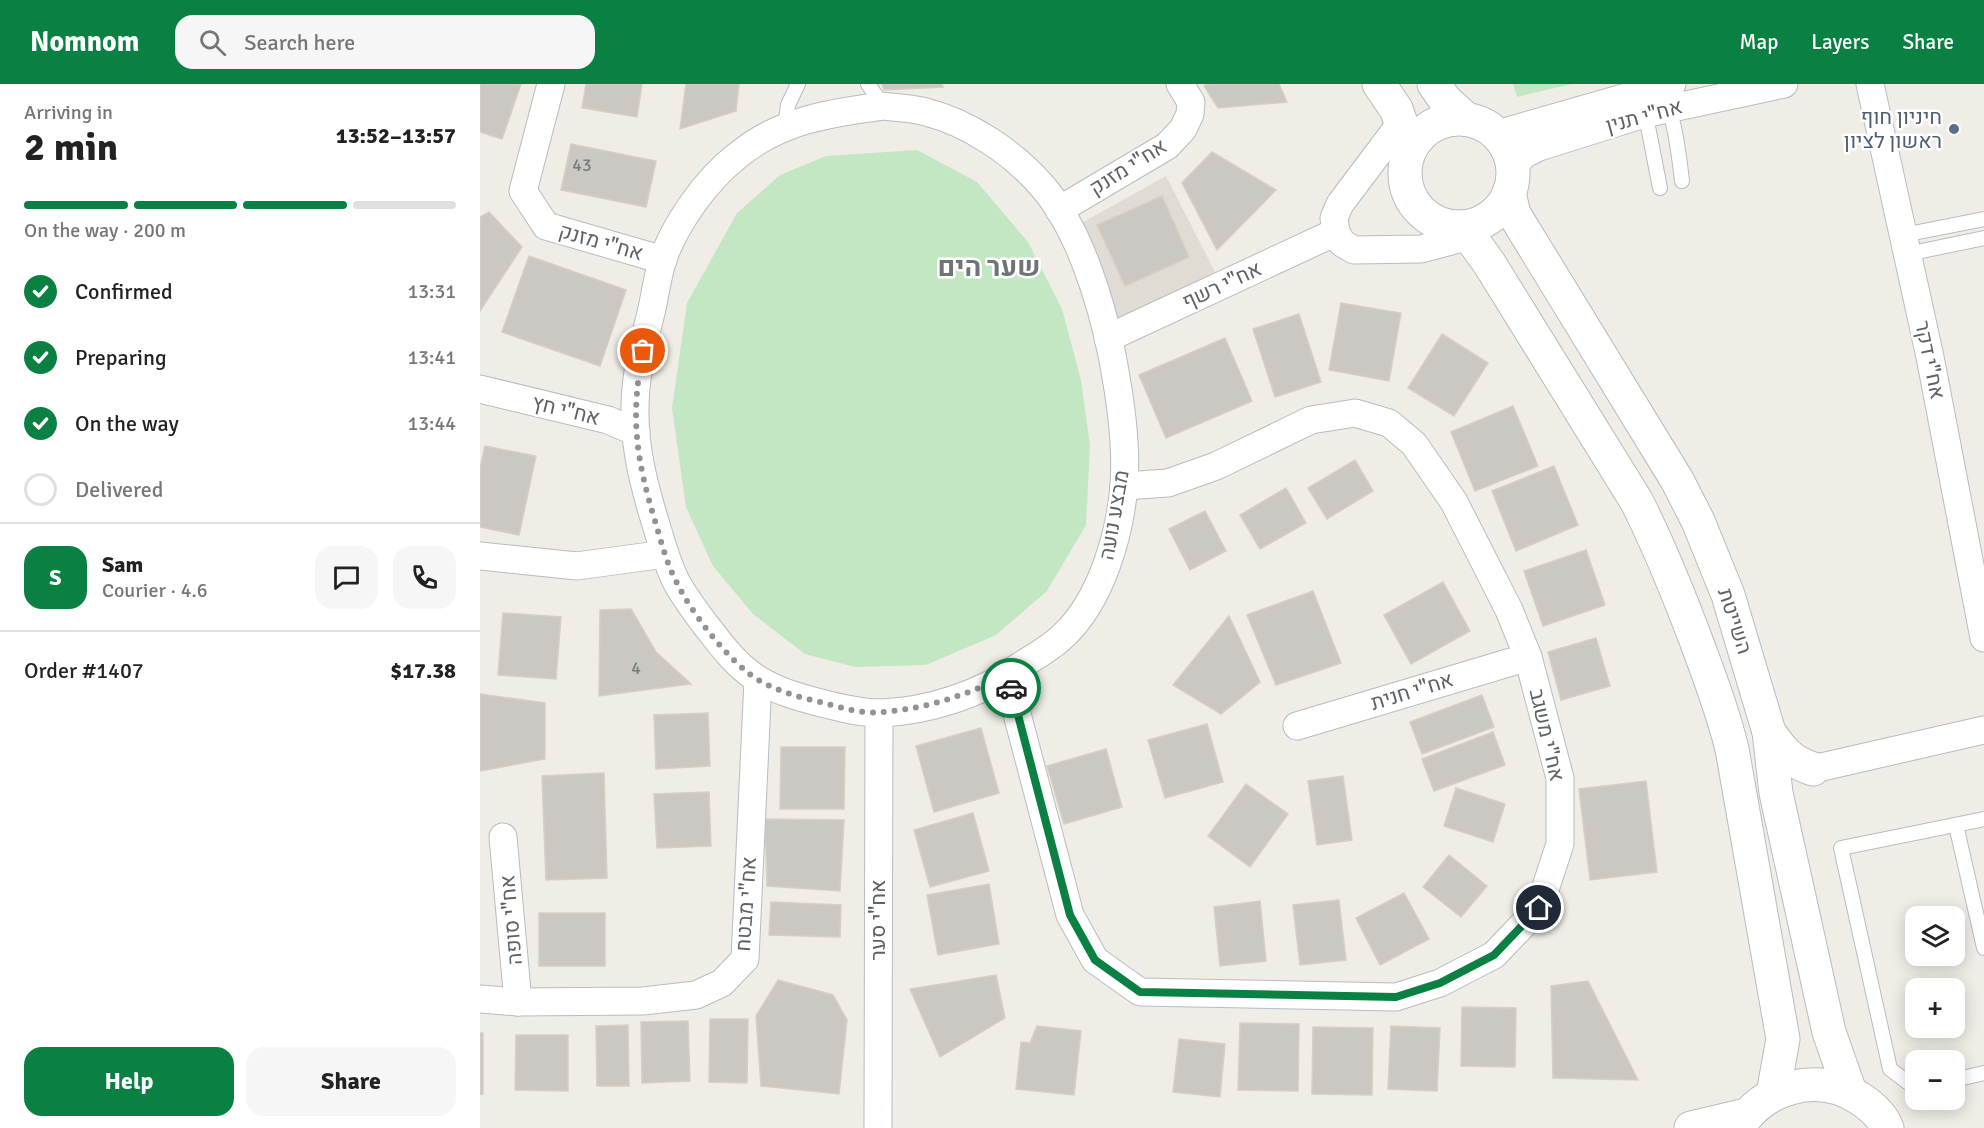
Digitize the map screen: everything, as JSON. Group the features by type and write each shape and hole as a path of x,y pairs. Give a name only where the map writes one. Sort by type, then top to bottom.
{"street":[{"name":"אח\"י מזנק","path":"551,84 524,191 546,226 663,260"},
{"name":"אח\"י מזנק","path":"1059,210 1167,146 1184,129 1190,114 1191,102 1180,84"},
{"path":"1379,84 1396,109 1406,136 1407,155 1404,172 1406,190 1414,205 1427,218 1466,231"},
{"path":"1434,84 1445,100 1465,118"},
{"name":"אח\"י תנין","path":"1497,134 1659,99 1784,84"},
{"name":"אח\"י דקר","path":"1870,84 1930,357 1984,638"},
{"name":"אח\"י תנין","path":"1511,180 1525,154 1659,99"},
{"name":"מבצע נועה","path":"883,106 925,111 954,122 984,139 1021,165 1044,188 1059,210 1084,260 1098,298 1108,338 1121,409 1124,486 1114,541 1102,579 1086,609 1063,637 1007,676 951,699 919,708 879,713 851,710 786,693 758,680 742,668 696,613 676,582 645,487 634,407 638,373 663,260 680,224 714,177 738,154 785,127 831,112 883,106"},
{"path":"1465,118 1483,123 1497,134 1508,149 1511,180 1506,201 1494,215 1466,231 1422,249 1354,250 1342,243 1336,232 1334,218 1340,204 1406,136 1415,140 1430,126 1447,119 1465,118"},
{"name":"השייטת","path":"1511,180 1514,214 1677,480 1698,520 1728,595 1769,732 1776,793 1829,1032 1850,1092"},
{"name":"השייטת","path":"1466,231 1496,272 1637,502 1672,577 1724,714 1783,1039 1773,1094"},
{"name":"אח\"י רשף","path":"1108,338 1336,232"},
{"name":"אח\"י חץ","path":"480,389 608,420 636,432"},
{"name":"אח\"י חץ","path":"480,403 606,433 636,432"},
{"name":"אח\"י משגב","path":"1007,676 1070,915 1095,960 1140,992 1396,997 1440,983 1494,955 1539,908 1560,844 1560,778 1528,657 1509,610 1454,502 1414,444 1389,423 1355,413 1311,420 1216,466 1168,483 1124,486"},
{"path":"480,556 577,566 665,554"},
{"name":"אח\"י חנית","path":"1297,726 1528,657"},
{"name":"אח\"י מבטח","path":"480,999 518,1002 643,1001 696,995 722,983 745,958 758,680"},
{"name":"אח\"י סער","path":"878,1128 879,713"},
{"path":"1776,793 1798,772 1984,730"},
{"path":"1769,732 1794,762 1813,768"},
{"name":"אח\"י סופה","path":"503,837 518,1002"},
{"path":"1691,1128 1742,1121 1773,1094 1798,1085 1824,1084 1850,1092 1870,1105 1887,1128"}],"lane":[{"path":"785,127 788,105 798,84"},
{"path":"868,84 883,106"},
{"path":"1659,99 1682,181"},
{"path":"1659,99 1660,188"},
{"path":"1905,245 1984,219"},
{"path":"1905,245 1984,238"},
{"path":"1905,1080 1890,1069 1841,848 1984,819"},
{"path":"1956,825 1984,948"},
{"path":"1965,1077 1984,1073"}],"shaded area":[{"path":"1166,176 1215,272 1118,322 1076,226"}],"green space":[{"path":"1513,84 1572,84 1517,97"},
{"path":"917,150 977,182 1028,242 1062,309 1081,380 1090,445 1086,525 1047,591 996,635 926,665 855,667 805,654 753,614 713,566 686,507 672,408 687,303 737,213 780,175 826,156"}],"building":[{"path":"480,84 521,84 502,139 480,132"},
{"path":"586,84 642,84 637,117 582,108"},
{"path":"686,84 739,84 736,111 680,129"},
{"path":"882,84 942,84 943,87 884,90"},
{"path":"1208,84 1279,84 1287,102 1218,108 1204,86"},
{"path":"571,144 656,161 646,207 561,190"},
{"path":"1212,152 1276,190 1217,250 1182,183"},
{"path":"1162,196 1189,257 1125,286 1097,225"},
{"path":"489,212 522,247 480,311 480,217"},
{"path":"529,256 626,290 600,366 502,332"},
{"path":"1341,303 1401,313 1389,381 1329,370"},
{"path":"1299,314 1321,382 1275,397 1253,329"},
{"path":"1442,334 1488,363 1454,416 1408,388"},
{"path":"1225,338 1252,401 1166,438 1139,375"},
{"path":"1513,406 1538,466 1475,491 1451,432"},
{"path":"485,446 536,456 519,535 480,527 480,468"},
{"path":"1355,460 1373,491 1327,519 1308,488"},
{"path":"1554,466 1578,525 1516,551 1492,491"},
{"path":"1286,488 1306,523 1260,549 1240,515"},
{"path":"1205,511 1226,551 1190,570 1169,529"},
{"path":"1586,550 1605,605 1543,626 1524,571"},
{"path":"1443,582 1470,631 1411,664 1384,615"},
{"path":"1313,591 1341,663 1276,685 1247,615"},
{"path":"631,609 656,652 691,684 599,696 600,610"},
{"path":"503,613 561,617 556,679 498,675"},
{"path":"1229,616 1260,682 1221,714 1173,685"},
{"path":"1596,638 1610,686 1561,700 1548,652"},
{"path":"480,694 545,703 545,759 480,771"},
{"path":"1482,695 1494,727 1422,754 1410,722"},
{"path":"708,713 710,766 656,769 654,715"},
{"path":"1207,724 1223,782 1165,798 1148,740"},
{"path":"981,728 999,793 934,812 916,746"},
{"path":"1493,732 1505,765 1434,791 1422,759"},
{"path":"781,747 845,747 844,809 780,809"},
{"path":"1106,749 1122,807 1064,824 1047,766"},
{"path":"604,773 607,878 546,880 542,776"},
{"path":"1343,776 1352,840 1317,845 1308,781"},
{"path":"1646,781 1657,872 1590,880 1579,789"},
{"path":"1246,784 1288,814 1250,867 1208,836"},
{"path":"1456,788 1505,804 1493,842 1444,826"},
{"path":"709,792 711,846 657,848 654,794"},
{"path":"973,813 989,871 930,887 914,830"},
{"path":"765,819 844,820 840,891 767,886"},
{"path":"1449,855 1487,886 1461,917 1423,887"},
{"path":"989,884 999,944 938,955 927,895"},
{"path":"1404,893 1429,939 1380,965 1356,918"},
{"path":"1339,900 1346,960 1300,965 1293,905"},
{"path":"1260,901 1266,961 1220,966 1214,907"},
{"path":"771,902 841,905 840,937 769,935"},
{"path":"539,913 605,913 605,966 539,966"},
{"path":"996,975 1005,1018 940,1057 910,989"},
{"path":"778,980 833,995 847,1020 839,1094 761,1086 756,1016"},
{"path":"1588,981 1638,1080 1553,1078 1551,986"},
{"path":"1462,1007 1516,1008 1515,1067 1461,1066"},
{"path":"710,1019 748,1019 747,1083 709,1082"},
{"path":"688,1021 690,1081 642,1083 641,1022"},
{"path":"1240,1023 1299,1024 1298,1091 1238,1090"},
{"path":"628,1025 629,1086 597,1086 596,1026"},
{"path":"1037,1026 1081,1031 1074,1095 1016,1089 1021,1042 1030,1043"},
{"path":"1391,1026 1440,1028 1437,1091 1388,1089"},
{"path":"1313,1027 1373,1028 1372,1095 1312,1094"},
{"path":"480,1033 483,1033 483,1094 480,1094"},
{"path":"516,1035 568,1035 568,1091 515,1090"},
{"path":"1179,1039 1225,1044 1220,1097 1173,1092"}],"way so far":[{"path":"643,351 634,407 637,444 645,487 665,554 676,582 696,613 742,668 758,680 786,693 851,710 879,713 919,708 951,699 1007,676 1011,688"}],"place":[{"name":"חיניון חוף ראשון לציון","path":"1954,129"}],"district":[{"name":"שער הים","path":"989,267"}],"route":[{"path":"1011,688 1070,915 1095,960 1140,992 1396,997 1440,983 1494,955 1539,908"}]}
